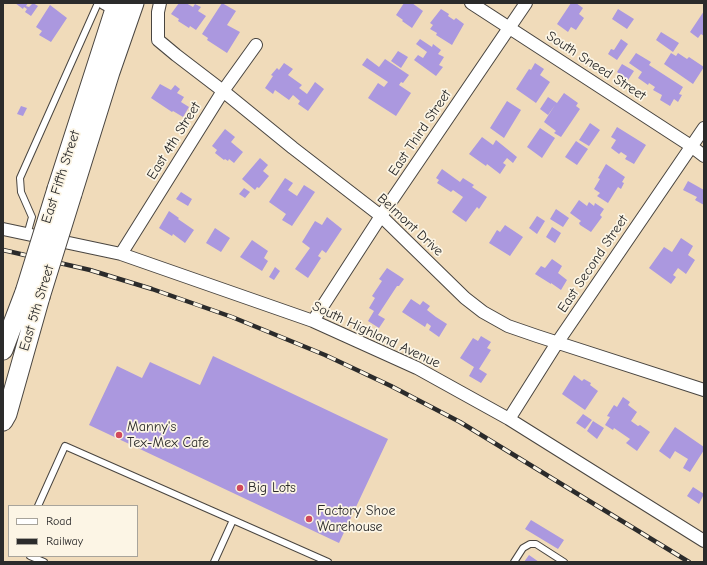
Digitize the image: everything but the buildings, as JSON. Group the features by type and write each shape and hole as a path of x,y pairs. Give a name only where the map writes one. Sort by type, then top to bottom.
{"main road":[{"name":"East Fifth Street","path":"64,192 110,72 134,3"},
{"name":"East Fifth Street","path":"64,192 108,5"},
{"name":"East 5th Street","path":"3,421 7,414 32,295 64,192"},
{"path":"3,350 32,295"}],"street":[{"name":"Belmont Drive","path":"160,3 158,12 158,40 292,148 381,216 465,298 483,312 508,326 704,390"},
{"name":"South Sneed Street","path":"472,3 704,156"},
{"name":"East Third Street","path":"313,321 381,216 526,3"},
{"name":"East 4th Street","path":"121,254 223,91 256,45"},
{"name":"East Second Street","path":"510,419 557,343 704,128"},
{"name":"South Highland Avenue","path":"3,229 121,254 313,321 417,368 510,419 704,541"}],"lane":[{"path":"27,235 32,217 21,192 20,178 108,5"},
{"path":"38,505 65,446 328,562"},
{"path":"214,562 233,520"},
{"path":"514,562 523,548 530,544 536,544 564,562"},
{"path":"32,557 44,562"}],"railway":[{"path":"3,250 90,270 152,289 232,317 325,355 391,386 460,422 689,562"}],"place":[{"name":"Manny's Tex-Mex Cafe","path":"119,435"},
{"name":"Big Lots","path":"240,488"},
{"name":"Factory Shoe Warehouse","path":"309,519"}]}
